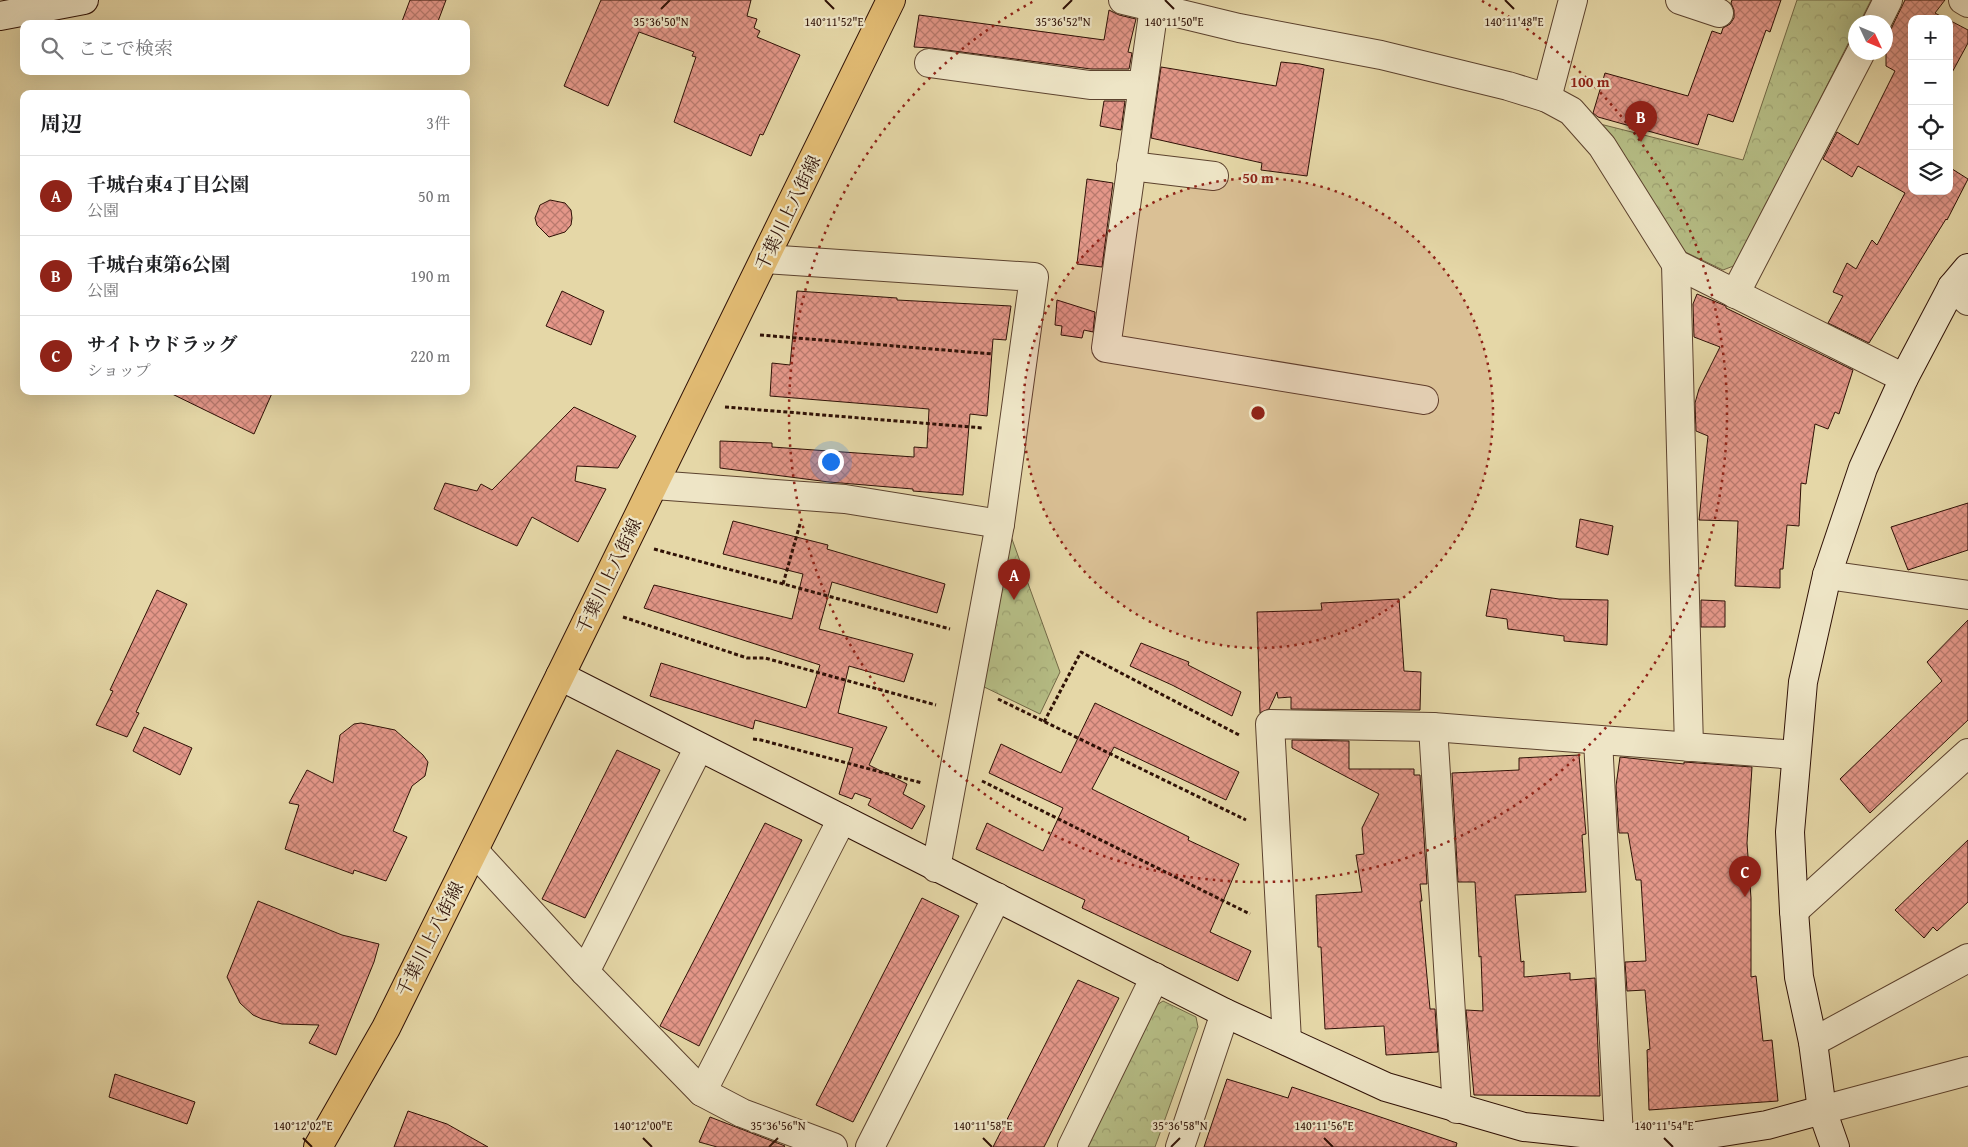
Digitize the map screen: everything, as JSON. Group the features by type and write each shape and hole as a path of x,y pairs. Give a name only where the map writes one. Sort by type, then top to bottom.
{"main road":[{"name":"千葉川上八街線","path":"318,1147 386,1028 891,0"}],"street":[{"path":"0,16 84,0"},
{"path":"1124,0 1153,4 1239,28 1381,55 1508,86 1547,98 1571,111 1602,146 1676,264 1689,747"},
{"path":"1547,98 1573,0"},
{"path":"1680,0 1719,14"},
{"path":"1880,15 1888,0"},
{"path":"1963,0 1968,3"},
{"path":"1153,4 1106,348 1424,400"},
{"path":"1735,294 1857,60"},
{"path":"929,63 1090,85 1142,85"},
{"path":"1131,166 1214,176"},
{"path":"765,259 1034,277 1000,524 936,868"},
{"path":"1676,264 1904,378"},
{"path":"1835,1147 1822,1110 1813,1042 1800,977 1794,912 1790,832 1803,682 1827,575 1863,468 1904,378 1963,285"},
{"path":"654,484 845,500 1000,524"},
{"path":"1827,575 1961,590"},
{"path":"560,676 1225,1013 1386,1087 1457,1109 1524,1127 1621,1142 1697,1136 1767,1125 1968,1071"},
{"path":"1287,1041 1270,724 1433,727 1796,755"},
{"path":"1433,727 1457,1109"},
{"path":"1598,740 1621,1142"},
{"path":"585,972 698,747"},
{"path":"1794,912 1968,754"},
{"path":"702,1092 842,819"},
{"path":"474,851 585,972 702,1092 742,1113 834,1147"},
{"path":"870,1147 997,897"},
{"path":"1813,1042 1968,958"},
{"path":"1072,1147 1155,977"},
{"path":"1180,1147 1225,1013"}],"path":[{"path":"729,332 1024,356"},
{"path":"693,405 1014,431"},
{"path":"783,584 808,497"},
{"path":"626,542 980,637"},
{"path":"594,607 747,658 765,658 966,713"},
{"path":"1044,722 1081,652 1271,752"},
{"path":"970,685 1275,834"},
{"path":"752,739 953,779 1281,930"}],"green space":[{"path":"1797,0 1871,0 1864,15 1848,15 1848,44 1736,265 1723,270 1679,249 1600,124 1743,160"},
{"path":"1008,528 1060,672 1040,714 978,684"},
{"path":"1163,1001 1196,1017 1198,1027 1155,1147 1078,1147 1149,1010"}],"building":[{"path":"410,0 446,0 438,20 402,20"},
{"path":"601,0 751,0 747,16 757,19 754,28 760,31 757,37 800,55 763,135 760,134 751,156 674,122 696,57 692,56 694,52 639,32 608,106 564,86"},
{"path":"1732,0 1781,0 1770,32 1766,30 1733,122 1708,114 1698,145 1598,117 1593,113 1605,73 1688,96 1712,31 1721,34 1723,28 1730,24 1734,18"},
{"path":"1905,0 1945,0 1935,13 1939,15 1908,15 1908,195 1953,195 1953,170 1968,179 1947,220 1869,343 1828,323 1843,296 1833,292 1847,263 1856,269 1872,240 1877,245 1905,193 1858,166 1852,177 1823,159 1837,132 1858,145 1895,71 1886,66 1886,60 1893,60 1893,25"},
{"path":"1109,10 1119,15 1136,19 1128,52 1132,53 1129,69 1091,69 914,47 919,15 1104,40"},
{"path":"1953,22 1968,30 1968,43 1953,71"},
{"path":"1281,62 1324,69 1307,176 1261,170 1262,163 1151,138 1161,67 1276,86"},
{"path":"1104,101 1125,101 1121,130 1100,126"},
{"path":"1087,179 1113,183 1102,267 1077,264"},
{"path":"550,200 565,203 571,210 572,218 571,225 565,232 549,237 537,225 535,218 540,205"},
{"path":"562,291 604,311 591,345 546,326"},
{"path":"797,291 897,298 897,300 1011,306 1006,340 993,339 987,416 970,414 963,495 829,482 720,468 720,441 772,443 772,447 914,457 914,447 927,448 929,409 770,396 772,363 790,365"},
{"path":"1697,294 1726,306 1726,308 1853,370 1839,414 1835,412 1828,429 1815,424 1806,484 1801,483 1799,526 1787,525 1783,569 1780,569 1780,588 1735,586 1738,521 1699,520 1708,436 1696,431 1695,403 1699,389 1720,347 1694,337 1693,304"},
{"path":"1057,300 1095,312 1093,332 1084,330 1082,338 1061,335 1062,326 1055,325"},
{"path":"174,395 271,395 254,434"},
{"path":"574,407 636,436 618,468 577,466 575,481 606,489 578,542 532,517 517,546 434,509 445,483 477,491 481,484 492,490"},
{"path":"1968,503 1968,550 1908,570 1891,527"},
{"path":"1580,519 1613,526 1608,555 1576,547"},
{"path":"733,521 828,545 827,549 945,584 937,613 832,582 819,629 913,654 904,682 849,666 838,713 887,727 869,765 907,784 903,794 925,806 912,829 868,805 871,799 855,793 852,799 839,794 853,748 755,720 753,729 650,696 661,663 806,708 820,665 644,608 654,585 792,619 803,574 723,554"},
{"path":"1491,589 1559,599 1608,600 1607,645 1564,641 1564,636 1508,629 1507,619 1486,616"},
{"path":"157,590 187,604 136,712 139,713 127,737 96,725 113,691 110,690"},
{"path":"1399,599 1404,671 1421,672 1420,710 1291,709 1291,697 1278,698 1277,692 1269,709 1260,713 1257,612 1322,610 1321,603"},
{"path":"1701,600 1725,601 1725,627 1701,627"},
{"path":"1968,620 1968,720 1870,813 1840,779 1942,681 1927,662"},
{"path":"1141,643 1189,662 1188,665 1241,692 1232,716 1130,666"},
{"path":"1095,703 1239,772 1226,800 1114,747 1092,789 1189,837 1188,840 1239,864 1210,932 1251,951 1238,981 1082,908 1085,900 976,849 987,823 1043,851 1063,808 989,773 1001,744 1061,773"},
{"path":"361,723 395,730 423,755 428,762 425,776 412,786 393,831 407,837 386,881 354,870 353,874 285,849 299,805 289,803 307,770 333,783 340,735 354,724"},
{"path":"144,727 192,748 180,775 133,751"},
{"path":"1292,740 1349,741 1349,769 1414,769 1414,775 1420,775 1427,884 1420,884 1422,901 1420,901 1430,1009 1435,1009 1438,1052 1386,1055 1384,1026 1325,1029 1321,947 1318,947 1316,895 1362,892 1356,855 1364,854 1362,828 1379,794 1292,748"},
{"path":"617,750 660,770 585,918 542,899"},
{"path":"1579,755 1586,834 1582,835 1586,892 1515,895 1521,962 1524,961 1524,977 1570,973 1570,980 1595,978 1600,1096 1474,1095 1466,1010 1483,1011 1481,956 1479,957 1475,882 1458,882 1452,773 1519,770 1519,758"},
{"path":"1620,757 1684,764 1684,762 1752,767 1747,843 1751,898 1751,977 1756,976 1763,1041 1772,1040 1778,1101 1649,1110 1647,1050 1650,1049 1645,990 1627,991 1625,962 1646,961 1641,880 1636,880 1628,833 1619,833 1616,786"},
{"path":"765,823 802,840 699,1046 660,1026"},
{"path":"1968,840 1968,902 1937,931 1933,927 1924,938 1895,910"},
{"path":"922,898 959,916 853,1122 816,1105"},
{"path":"258,901 342,935 379,944 374,962 336,1055 309,1043 319,1025 282,1024 262,1019 253,1015 240,1003 227,977"},
{"path":"1078,980 1119,998 1044,1147 993,1147"},
{"path":"115,1074 195,1102 187,1124 109,1097"},
{"path":"1227,1079 1288,1098 1292,1087 1457,1143 1456,1147 1204,1147"},
{"path":"408,1111 447,1124 488,1147 394,1147"},
{"path":"710,1117 785,1146 717,1147 699,1142"}],"place":[{"name":"千城台東第6公園","path":"1641,142"},
{"name":"千城台東4丁目公園","path":"1014,600"},
{"name":"サイトウドラッグ","path":"1745,897"}]}
